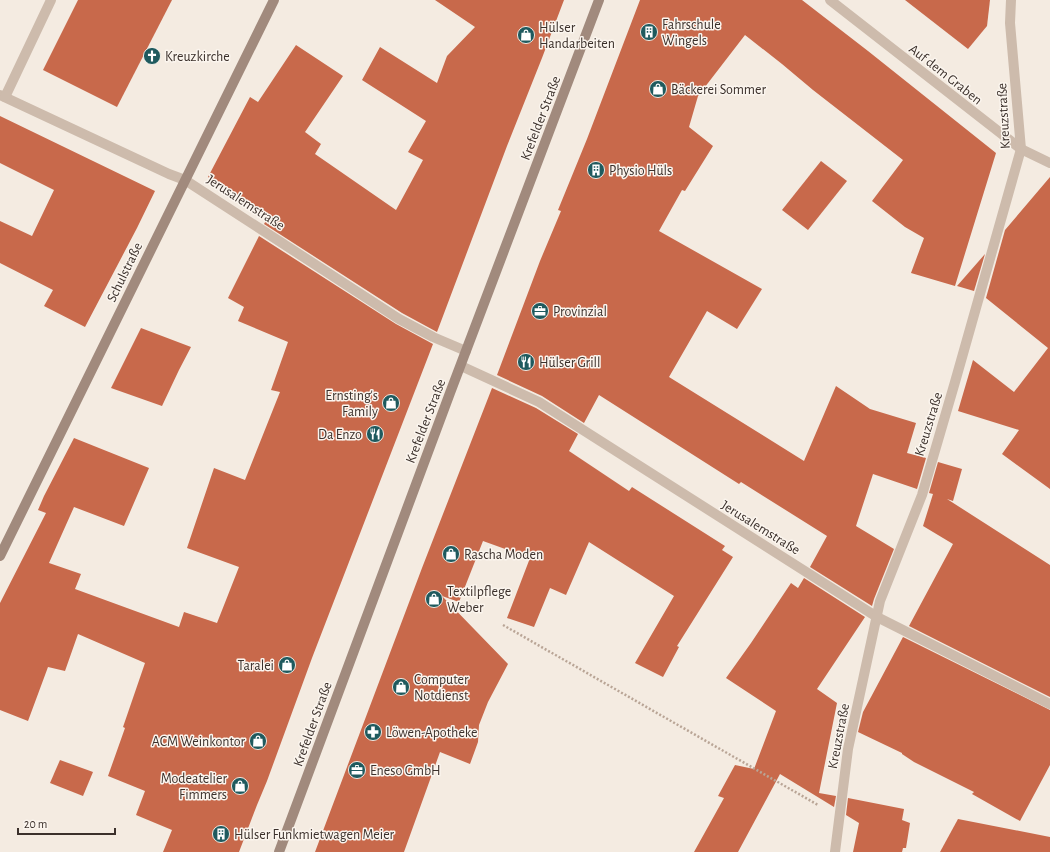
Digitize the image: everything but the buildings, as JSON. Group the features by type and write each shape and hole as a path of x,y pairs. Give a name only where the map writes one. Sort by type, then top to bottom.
{"street":[{"path":"3,96 50,0"},
{"name":"Schulstraße","path":"0,556 274,0"},
{"name":"Krefelder Straße","path":"279,852 599,0"},
{"name":"Auf dem Graben","path":"830,0 1021,150 1050,163"},
{"name":"Kreuzstraße","path":"835,852 848,749 880,601 922,495 1021,150 1010,23 1011,0"},
{"name":"Jerusalemstraße","path":"3,96 169,174 185,180 399,319 466,351"},
{"name":"Jerusalemstraße","path":"461,366 539,402 877,617 1050,704"}],"path":[{"path":"503,625 839,817"}],"place":[{"name":"Fahrschule Wingels","path":"649,32"},
{"name":"Hülser Handarbeiten","path":"526,35"},
{"name":"Kreuzkirche","path":"152,56"},
{"name":"Bäckerei Sommer","path":"658,89"},
{"name":"Physio Hüls","path":"596,170"},
{"name":"Provinzial","path":"540,311"},
{"name":"Hülser Grill","path":"526,362"},
{"name":"Ernsting's Family","path":"391,403"},
{"name":"Da Enzo","path":"375,434"},
{"name":"Rascha Moden","path":"451,554"},
{"name":"Textilpflege Weber","path":"434,599"},
{"name":"Taralei","path":"287,665"},
{"name":"Computer Notdienst","path":"401,687"},
{"name":"Löwen-Apotheke","path":"373,732"},
{"name":"ACM Weinkontor","path":"258,741"},
{"name":"Eneso GmbH","path":"357,770"},
{"name":"Modeatelier Fimmers","path":"240,786"},
{"name":"Hülser Funkmietwagen Meier","path":"221,834"}]}
